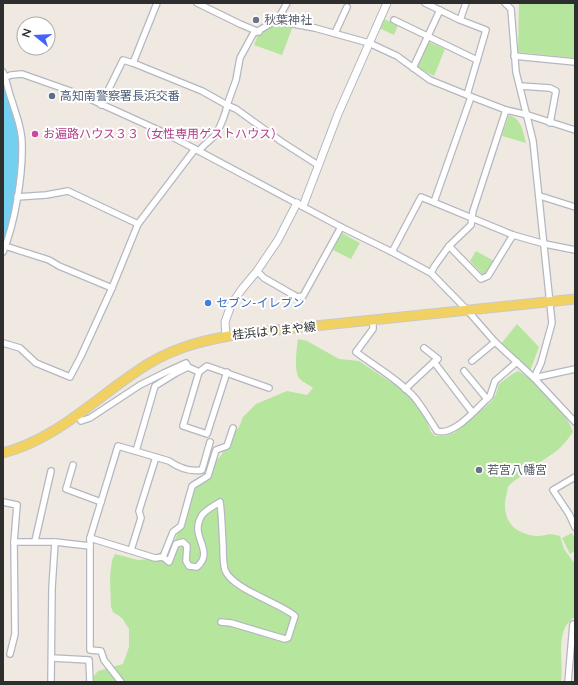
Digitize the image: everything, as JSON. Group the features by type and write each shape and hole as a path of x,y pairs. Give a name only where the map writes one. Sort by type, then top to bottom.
{"main road":[{"name":"桂浜はりまや線","path":"3,453 39,439 78,415 147,365 157,359 192,344 226,336 575,299"}],"street":[{"path":"133,63 157,3"},
{"path":"197,3 259,32"},
{"path":"3,343 20,348 36,363 70,377 112,288 138,224 197,150 215,135 226,110 236,80 240,58 253,34 259,32 278,19 287,3"},
{"path":"226,336 225,322 231,305 257,271 300,204 387,3"},
{"path":"425,3 460,20 486,30 477,60 469,96 434,202"},
{"path":"460,20 466,3"},
{"path":"505,3 510,9 516,72 528,115 533,141 540,196 552,323 541,363 534,378"},
{"path":"335,33 347,7"},
{"path":"413,68 440,10"},
{"path":"278,19 283,22 315,28 369,43 397,56 430,80 506,110 528,115 575,130"},
{"path":"394,20 477,60"},
{"path":"514,56 575,62"},
{"path":"101,105 123,60 202,91 227,104 318,165"},
{"path":"3,252 12,226 17,196 22,143 20,126 4,76 11,74 22,74 79,94 167,134 431,273 468,311 494,342 534,378 575,422"},
{"path":"520,86 550,88 556,91 550,123"},
{"path":"431,273 449,246 471,225 472,211 506,110"},
{"path":"17,196 46,195 68,191 138,224"},
{"path":"540,196 575,207"},
{"path":"392,252 421,197 513,235 545,244 575,250"},
{"path":"257,271 264,278 298,297 303,296 341,226"},
{"path":"449,246 481,279 488,276 513,235"},
{"path":"6,246 49,260 59,266 112,288"},
{"path":"373,321 373,329 356,352 405,389 427,414 437,431 441,433 453,430 487,399 490,396 495,381 517,362"},
{"path":"472,361 494,342"},
{"path":"405,389 438,359 424,348"},
{"path":"434,362 472,412"},
{"path":"78,415 81,421 90,418 140,385 186,363 188,367 199,372"},
{"path":"227,372 208,434 183,426 199,372 207,366 227,372 269,388"},
{"path":"136,451 155,386 188,367"},
{"path":"534,378 575,370"},
{"path":"464,371 487,399"},
{"path":"163,557 173,532 181,526 192,486 208,476 216,450 227,446 233,428"},
{"path":"121,682 104,660 101,651 90,650 90,538 118,446 156,457 193,472 202,470 210,442"},
{"path":"130,550 141,518 139,511 156,457"},
{"path":"73,465 66,489 100,502"},
{"path":"35,541 51,471"},
{"path":"575,477 553,490 575,527"},
{"path":"3,502 17,505 14,542 15,634 10,654"},
{"path":"90,538 155,558 163,557 169,562 176,544 183,542 187,546 186,561 189,566 197,567 203,562 205,552 197,527 203,515 212,506 220,502 223,556 225,570 229,577 234,582 286,609 294,616 288,638 285,639 231,623 221,622"},
{"path":"14,542 55,542 90,546"},
{"path":"52,682 52,588 55,542"},
{"path":"568,682 573,624 575,624"},
{"path":"52,658 89,660 90,682"}],"green space":[{"path":"519,3 575,3 575,58 518,52"},
{"path":"384,19 398,25 394,35 379,28"},
{"path":"278,22 293,26 282,55 254,45 258,35"},
{"path":"429,42 445,49 434,76 417,67"},
{"path":"509,115 519,123 523,130 526,143 502,136"},
{"path":"340,232 360,243 351,259 331,249"},
{"path":"476,251 494,261 487,274 482,274 470,261"},
{"path":"517,324 539,347 530,371 501,344"},
{"path":"298,339 307,341 339,359 359,361 401,389 421,408 431,432 435,436 445,436 454,433 491,402 496,394 499,384 518,371 542,389 558,407 570,424 573,432 557,450 510,484 505,501 505,511 508,520 519,531 534,536 550,534 560,536 564,549 575,564 575,617 568,622 562,637 561,682 89,682 98,671 123,664 129,647 129,629 122,618 113,612 111,607 110,577 112,560 115,554 138,560 151,559 174,542 199,481 222,454 226,443 239,427 243,417 256,404 287,391 307,395 313,388 298,376 296,360"},
{"path":"572,533 575,539 575,551 570,554 562,538"}],"water":[{"path":"3,81 17,127 19,146 17,183 9,230 3,247"}],"place":[{"name":"秋葉神社","path":"256,20"},
{"name":"高知南警察署長浜交番","path":"52,96"},
{"name":"お遍路ハウス３３（女性専用ゲストハウス）","path":"35,134"},
{"name":"セブン-イレブン","path":"208,303"},
{"name":"若宮八幡宮","path":"479,470"}]}
